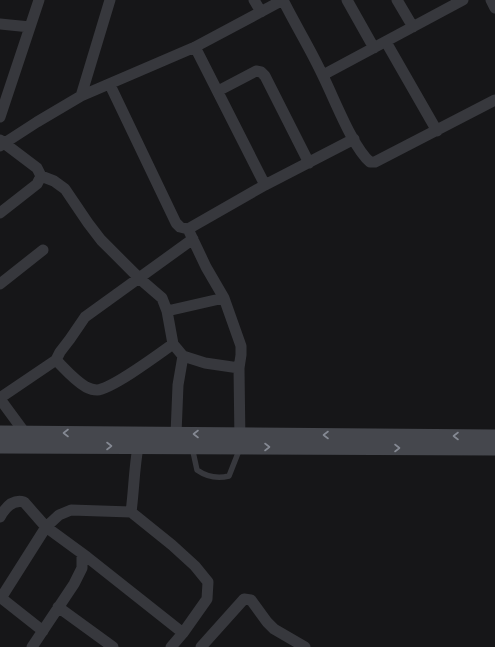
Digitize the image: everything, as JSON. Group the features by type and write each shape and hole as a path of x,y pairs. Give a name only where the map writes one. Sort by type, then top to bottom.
{"main road":[{"path":"0,433 176,434 240,441 495,448"},
{"path":"0,446 192,447 240,441 495,437"}],"street":[{"path":"0,117 39,0"},
{"path":"81,96 110,0"},
{"path":"254,0 261,12"},
{"path":"239,368 205,363 183,356 173,344 167,311 162,298 140,279 101,240 65,189 54,181 41,176 37,168 2,143 81,96 110,85 195,47 283,0 323,75 354,139 370,162 375,162 495,100"},
{"path":"347,0 374,48"},
{"path":"397,0 413,27"},
{"path":"323,75 463,0"},
{"path":"0,24 30,27"},
{"path":"386,42 437,131"},
{"path":"195,47 265,185"},
{"path":"218,91 256,71 261,72 265,76 308,163"},
{"path":"110,85 176,223 191,234 206,267 224,298 241,346 239,368 240,441"},
{"path":"25,433 0,398 56,360 85,317 140,279 191,234 265,185 354,139"},
{"path":"0,213 37,184 41,176"},
{"path":"0,284 43,250"},
{"path":"167,311 224,298"},
{"path":"56,360 86,387 97,390 109,386 126,376 173,344"},
{"path":"176,434 178,385 183,356"},
{"path":"131,512 134,488 134,470 138,447"},
{"path":"0,516 6,508 15,502 24,502 46,527 183,633"},
{"path":"43,631 1,598 46,527 59,515 71,510 131,512 178,550 195,566 208,582 207,599 171,647"},
{"path":"32,647 82,568 82,554"},
{"path":"201,647 244,599 251,600 266,622 274,630 305,647"},
{"path":"58,607 113,647"}],"lane":[{"path":"192,447 197,470 205,475 220,478 229,476 240,441"}]}
